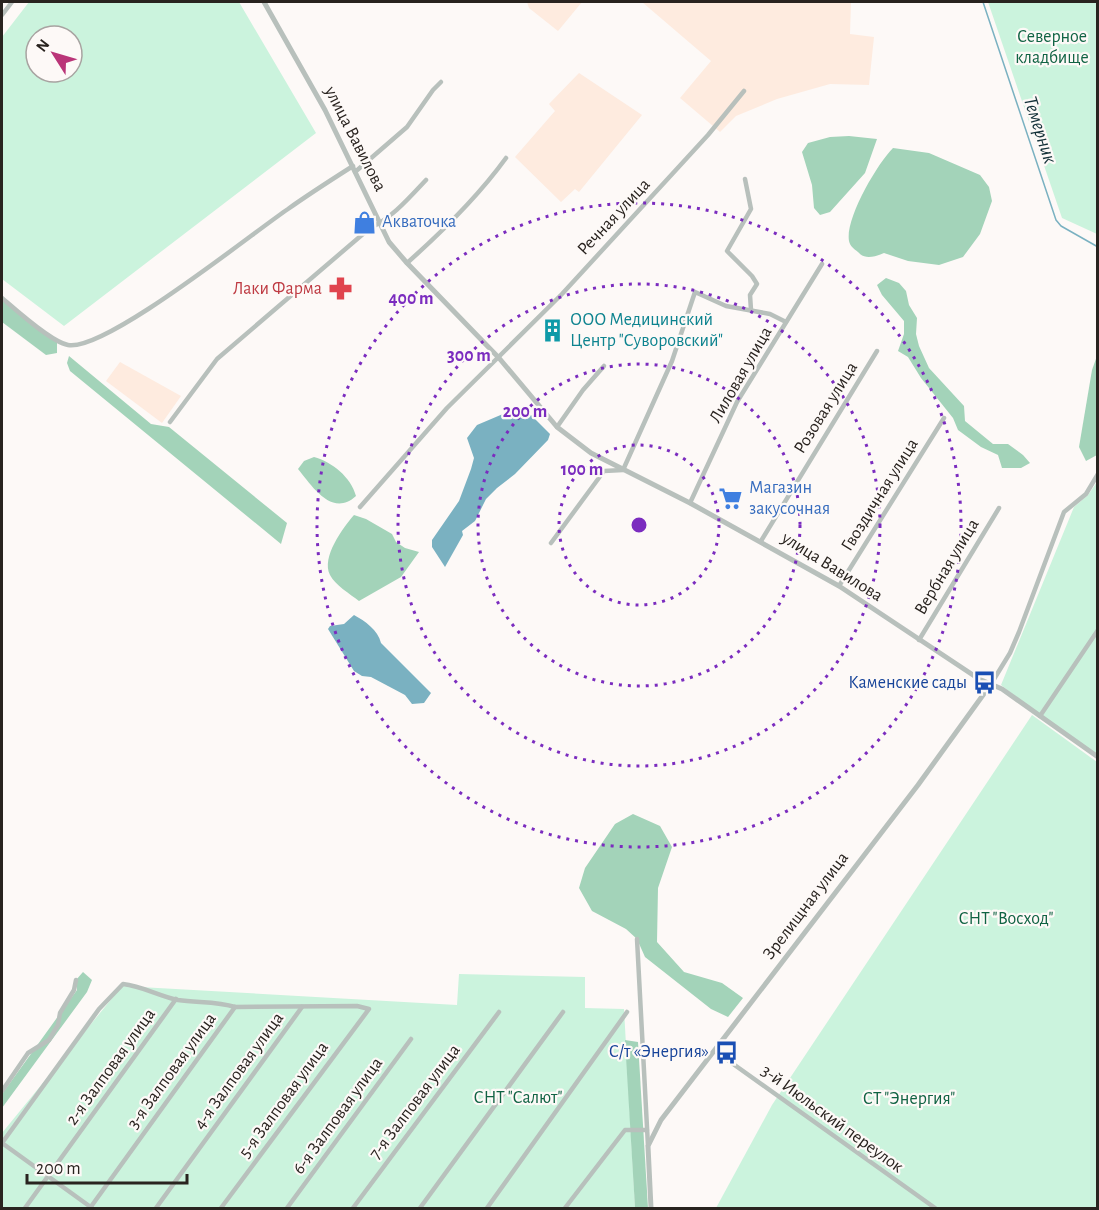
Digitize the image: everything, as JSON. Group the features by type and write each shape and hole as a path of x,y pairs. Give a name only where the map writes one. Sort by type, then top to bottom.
{"street":[{"path":"2,15 12,2"},
{"name":"улица Вавилова","path":"264,2 325,110 389,242 406,263 499,358 557,427 591,453 690,503 839,586 979,680 1002,689 1098,757"},
{"path":"2,298 51,337 74,345 93,341 152,306 287,209 354,169 407,127 441,82"},
{"name":"Речная улица","path":"360,507 447,408 562,294 693,152 744,91"},
{"path":"406,263 433,240 485,187 506,158"},
{"path":"745,179 751,209 727,251 757,284 750,295 751,310"},
{"path":"170,422 217,359 370,228 398,209 426,180"},
{"name":"Лиловая улица","path":"690,503 738,402 822,264"},
{"path":"551,543 604,471 623,470 672,361 695,292 726,306 770,314 786,322"},
{"name":"Розовая улица","path":"760,541 877,351"},
{"path":"557,427 583,390 604,366"},
{"name":"Гвоздичная улица","path":"839,586 944,418"},
{"path":"991,684 1010,653 1019,632 1064,512 1086,494 1098,474"},
{"name":"Вербная улица","path":"919,640 999,508"},
{"path":"1040,716 1098,630"},
{"name":"Зрелищная улица","path":"648,1146 661,1120 918,785 991,684"},
{"name":"Зрелищная улица","path":"637,939 651,1209"},
{"path":"2,1091 28,1053 49,1040 58,1025 60,1013 74,990 76,980"},
{"path":"91,1208 2,1143 99,1009 123,984 136,985 176,999 235,1007 302,1007"},
{"name":"2-я Залповая улица","path":"25,1209 176,999"},
{"name":"5-я Залповая улица","path":"221,1209 369,1009 357,1006 302,1007"},
{"name":"3-я Залповая улица","path":"91,1208 235,1007"},
{"name":"4-я Залповая улица","path":"156,1209 302,1007"},
{"name":"7-я Залповая улица","path":"353,1209 499,1012"},
{"path":"420,1209 563,1012"},
{"path":"487,1209 627,1012"},
{"name":"6-я Залповая улица","path":"287,1209 411,1039"},
{"name":"3-й Июльский переулок","path":"715,1051 935,1209"},
{"path":"566,1209 624,1130 647,1130"}],"shaded area":[{"path":"527,2 582,2 558,31 529,8"},
{"path":"642,2 851,2 850,34 874,37 869,85 830,84 777,99 736,116 720,132 680,98 711,61"},
{"path":"579,73 642,115 579,192 575,189 561,202 515,157 555,111 549,104"},
{"path":"120,362 181,396 162,423 106,381"}],"green space":[{"path":"29,2 239,2 316,133 64,326 2,279 2,37"},
{"name":"Северное кладбище","path":"988,2 1097,2 1097,234 1062,218"},
{"path":"849,136 877,139 865,173 830,212 820,215 814,208 812,185 802,152 808,143 830,137"},
{"path":"893,148 929,153 980,175 989,187 992,201 980,234 963,257 939,265 908,261 884,253 867,257 861,255 850,244 849,231 857,206 879,166"},
{"path":"886,278 899,283 906,291 909,305 917,318 916,334 919,346 929,368 964,406 965,421 993,444 1008,444 1030,463 1021,468 1002,468 998,455 981,447 958,430 953,418 921,378 908,357 898,351 904,334 904,321 882,295 877,285"},
{"path":"2,299 57,341 57,353 46,355 2,322"},
{"path":"69,356 151,424 169,427 287,523 281,544 70,371 67,363"},
{"path":"1097,356 1097,455 1086,461 1079,447 1092,370"},
{"path":"314,457 340,471 350,483 356,496 347,502 331,502 316,491 298,469 304,461"},
{"path":"1097,482 1097,754 1040,716 1001,685 1074,507 1088,495"},
{"path":"354,515 392,534 396,542 405,548 419,552 401,577 359,601 335,582 328,568 328,560 334,543"},
{"path":"1032,715 1097,762 1097,1208 716,1208 772,1105"},
{"path":"633,814 660,826 672,847 658,888 657,942 684,972 722,983 743,998 728,1017 711,1009 645,957 637,939 626,929 592,911 579,888 585,868 615,824"},
{"path":"83,972 92,980 87,992 2,1108 2,1094 77,990 76,980"},
{"name":"СНТ \"Салют\"","path":"459,974 585,977 585,1008 624,1009 635,1208 2,1208 2,1133 122,986 457,1005"},
{"path":"625,1040 638,1042 648,1208 635,1208"}],"water":[{"path":"515,409 525,409 550,434 548,440 515,474 486,499 475,521 462,531 463,535 445,567 432,547 432,540 459,501 471,469 474,458 467,438 477,425"},
{"path":"354,615 370,626 381,643 431,693 424,703 412,704 405,695 371,677 362,676 354,671 328,629 330,626 344,624"}],"waterway":[{"name":"Темерник","path":"983,2 1056,220 1061,226 1098,247"}],"place":[{"name":"Акваточка","path":"364,222"},
{"name":"Лаки Фарма","path":"340,289"},
{"name":"ООО Медицинский Центр \"Суворовский\"","path":"552,330"},
{"name":"Магазин закусочная","path":"731,498"},
{"name":"Каменские сады","path":"985,683"},
{"name":"С/т «Энергия»","path":"727,1052"}],"park label":[{"name":"СНТ \"Восход\"","path":"1006,919"},
{"name":"СТ \"Энергия\"","path":"909,1099"}]}
